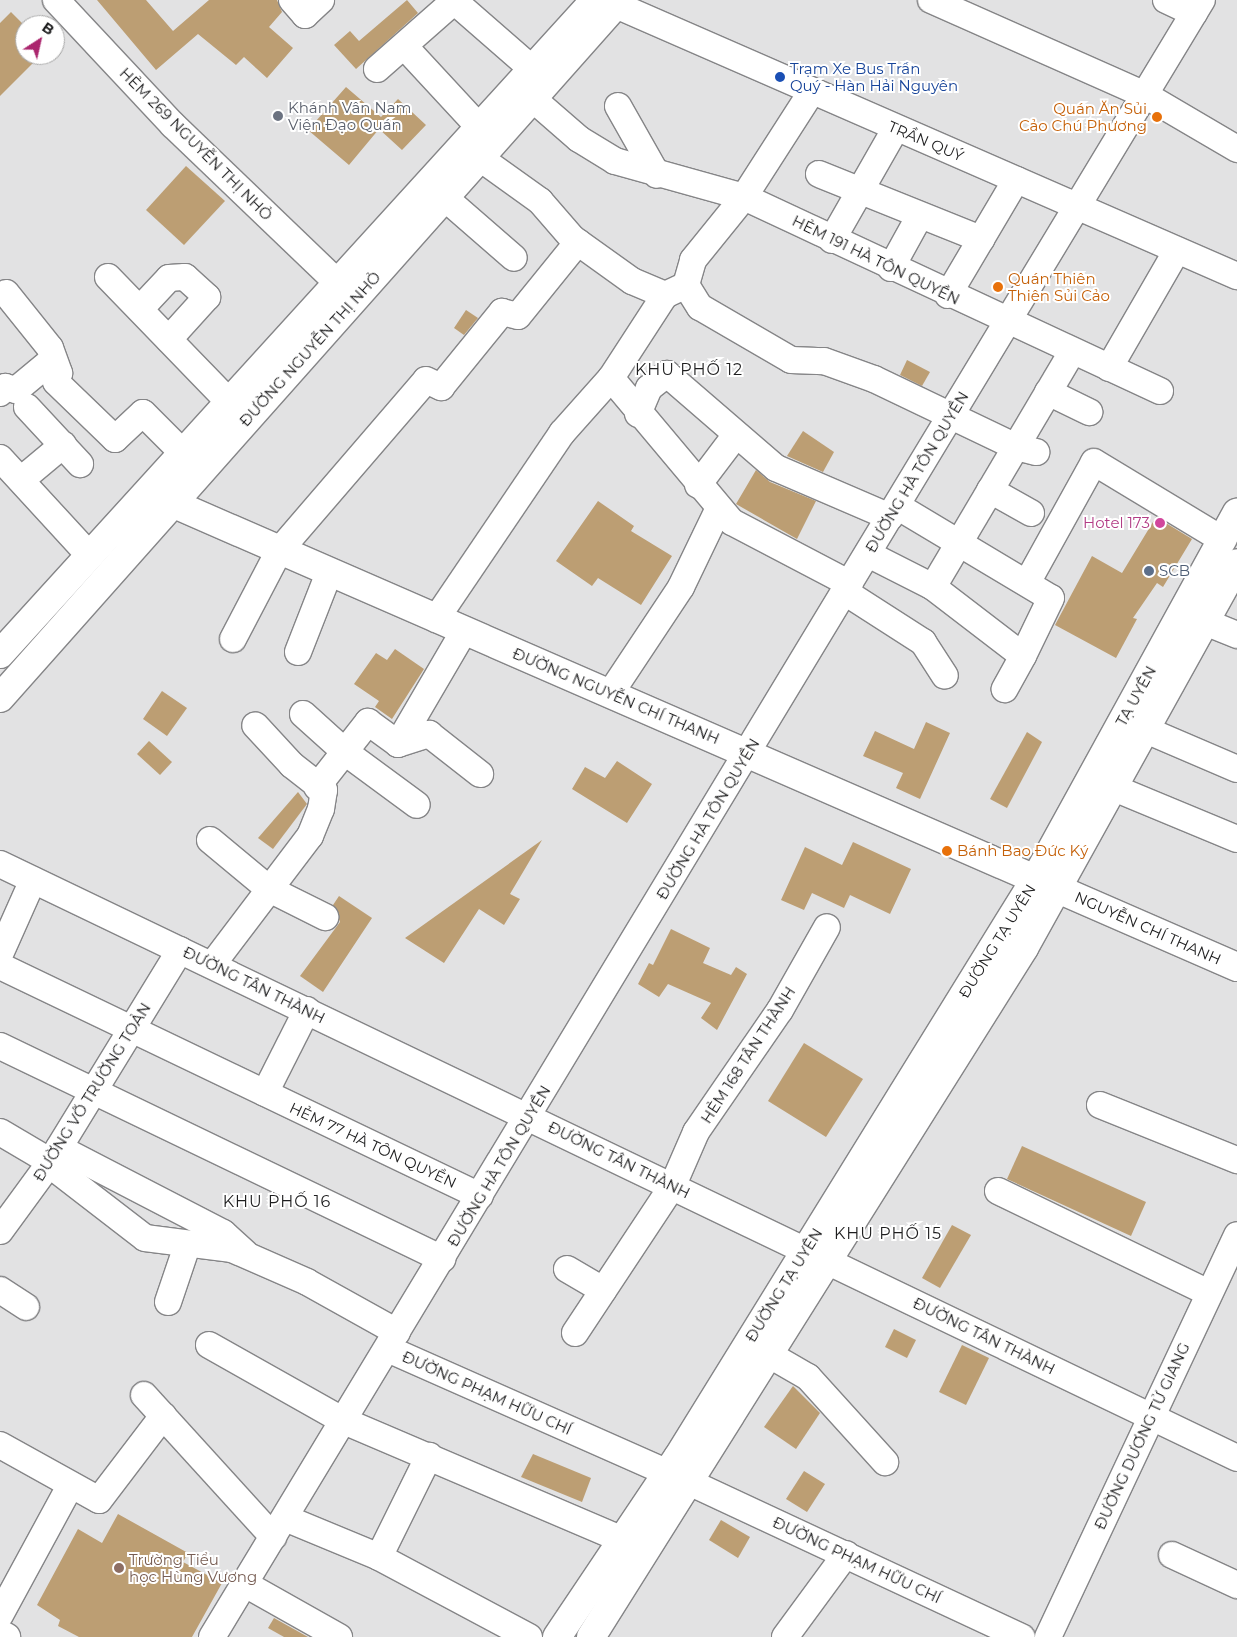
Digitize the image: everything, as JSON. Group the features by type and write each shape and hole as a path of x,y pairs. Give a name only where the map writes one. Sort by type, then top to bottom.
{"main road":[{"name":"ĐƯỜNG NGUYỄN THỊ NHỎ","path":"0,698 108,577 161,498 185,455 480,128 532,84 609,1"},
{"name":"ĐƯỜNG NGUYỄN THỊ NHỎ","path":"161,498 445,198 480,158 532,84"},
{"name":"ĐƯỜNG NGUYỄN CHÍ THANH","path":"161,498 279,552 1047,883"},
{"path":"0,654 90,556 161,498"},
{"name":"TẠ UYÊN","path":"1047,883 1114,788 1146,730 1223,540 1237,514"},
{"path":"90,556 108,577"},
{"name":"TẠ UYÊN","path":"1047,883 1193,617 1237,563"},
{"name":"NGUYỄN CHÍ THANH","path":"1047,883 1237,966"},
{"name":"ĐƯỜNG TẠ UYÊN","path":"591,1637 679,1478 1047,883"},
{"name":"ĐƯỜNG TẠ UYÊN","path":"557,1637 623,1540 679,1478 768,1354 816,1255"},
{"path":"0,1634 6,1637"}],"street":[{"name":"HẺM 269 NGUYỄN THỊ NHỎ","path":"56,0 173,125 340,285"},
{"path":"292,0 305,14 321,0"},
{"path":"931,0 1145,94 1237,149"},
{"path":"1166,0 1198,7"},
{"path":"377,69 405,47 454,1"},
{"name":"HẺM 191 HÀ TÔN QUYỀN","path":"454,1 532,84 615,161 744,197 1007,324 1160,391"},
{"name":"TRẦN QUÝ","path":"609,1 1237,276"},
{"name":"ĐƯỜNG HÀ TÔN QUYỀN","path":"212,1637 529,1116 1198,7"},
{"path":"405,47 480,128"},
{"path":"436,619 562,433 611,378 675,290 693,260 744,197 812,91"},
{"path":"618,106 658,174"},
{"path":"832,240 896,128"},
{"path":"480,158 540,201 578,242 632,281 675,290 700,307 791,360 824,362 849,370 1026,449"},
{"path":"819,174 859,193 981,239"},
{"path":"948,295 1016,180"},
{"path":"445,198 514,258"},
{"path":"890,268 919,217"},
{"path":"233,639 279,552 426,380 441,387 502,312 518,316 578,242"},
{"path":"1109,368 1177,250"},
{"path":"140,309 169,278 185,276 207,297 169,339"},
{"path":"108,277 231,404"},
{"path":"6,293 50,348 51,361 59,373 56,382 115,439 143,413 185,455"},
{"path":"933,587 990,490 1026,449 1048,392 1072,352"},
{"path":"0,392 5,388 16,390 51,361"},
{"path":"638,414 648,388 667,374 735,436 776,468 894,511 960,541 1051,598 1005,689"},
{"path":"611,378 638,414 718,510 732,522 848,588 923,642 945,676"},
{"path":"1048,392 1089,412"},
{"path":"27,407 80,464"},
{"path":"698,485 735,436"},
{"path":"21,480 63,445"},
{"path":"0,458 90,556"},
{"path":"1027,583 1094,462 1223,540"},
{"path":"990,490 1031,513"},
{"path":"610,694 681,588 718,510"},
{"path":"868,554 933,587 1023,656"},
{"path":"298,652 328,573"},
{"path":"1193,617 1237,635"},
{"path":"398,744 464,631"},
{"path":"303,714 345,752 417,805"},
{"path":"212,965 310,836 320,788 368,722 398,744"},
{"path":"255,724 320,788"},
{"path":"1146,730 1237,768"},
{"path":"398,744 429,734 480,774"},
{"path":"1114,788 1237,839"},
{"path":"210,840 269,888 325,917"},
{"name":"ĐƯỜNG TÂN THÀNH","path":"0,864 673,1185 1237,1458"},
{"path":"0,954 33,880"},
{"name":"HẺM 168 TÂN THÀNH","path":"575,1333 673,1185 696,1132 780,1010 827,927"},
{"name":"ĐƯỜNG VÕ TRƯỜNG TOẢN","path":"0,1231 53,1158 180,950"},
{"name":"HẺM 77 HÀ TÔN QUYỀN","path":"0,966 131,1031 480,1196"},
{"path":"265,1093 307,1010"},
{"path":"0,1046 442,1259"},
{"path":"1100,1105 1237,1160"},
{"path":"6,1143 53,1158 223,1233 248,1257"},
{"name":"ĐƯỜNG PHẠM HỮU CHÍ","path":"53,1158 145,1238 187,1246 232,1249 307,1282 393,1340 679,1478 1022,1637"},
{"path":"998,1191 1210,1293"},
{"name":"ĐƯỜNG DƯƠNG TỬ GIANG","path":"1048,1637 1235,1242"},
{"path":"168,1302 187,1246"},
{"path":"567,1269 603,1290"},
{"path":"0,1290 26,1307"},
{"path":"209,1345 344,1420 623,1540"},
{"path":"768,1354 808,1377 885,1462"},
{"path":"144,1396 279,1527 379,1558 529,1637"},
{"path":"0,1445 98,1500 163,1416"},
{"path":"379,1558 429,1456"},
{"path":"0,1615 70,1486"},
{"path":"785,1637 846,1554"},
{"path":"1172,1555 1237,1585"},
{"path":"245,1584 339,1637"}],"building":[{"path":"97,0 146,0 173,31 209,0 277,0 282,12 269,27 293,48 267,78 244,57 236,65 198,34 156,70"},
{"path":"407,0 418,13 356,69 334,45 350,31 359,41"},
{"path":"11,12 15,16 15,65 31,65 0,96 0,23"},
{"path":"346,87 381,117 398,99 426,125 402,150 379,129 349,165 308,130"},
{"path":"186,166 225,201 184,245 146,210"},
{"path":"466,310 478,318 464,335 454,328"},
{"path":"907,360 930,372 922,386 900,375"},
{"path":"803,431 834,452 823,472 787,456"},
{"path":"756,470 770,482 816,501 797,539 736,504"},
{"path":"598,501 634,526 631,531 672,556 641,605 598,578 592,586 556,561"},
{"path":"1156,517 1192,539 1163,587 1157,583 1133,618 1137,619 1116,658 1055,625 1092,556 1122,573"},
{"path":"395,649 424,669 392,719 375,707 379,701 354,684 376,653 387,660"},
{"path":"162,691 187,708 167,736 143,719"},
{"path":"926,722 950,733 920,799 896,788 903,773 863,756 875,731 914,749"},
{"path":"1027,732 1042,742 1007,808 990,799"},
{"path":"149,741 172,762 160,775 137,754"},
{"path":"617,761 652,784 627,823 572,789 585,767 605,778"},
{"path":"298,792 307,804 273,849 258,838"},
{"path":"542,840 510,894 520,899 504,925 479,909 444,963 405,938"},
{"path":"853,842 911,869 890,914 850,895 844,908 812,893 804,910 781,900 805,847 842,865"},
{"path":"339,896 372,918 323,992 300,976 340,922 333,905"},
{"path":"671,929 710,948 703,963 731,975 736,967 747,974 717,1030 701,1018 711,1003 668,984 659,997 638,984 649,963 653,965"},
{"path":"804,1043 863,1079 826,1137 768,1101"},
{"path":"1022,1146 1146,1202 1131,1236 1007,1179"},
{"path":"952,1225 971,1235 940,1288 922,1278"},
{"path":"894,1329 916,1340 907,1358 885,1347"},
{"path":"962,1345 989,1358 966,1405 939,1392"},
{"path":"793,1386 820,1413 796,1449 764,1427"},
{"path":"533,1454 591,1478 582,1502 521,1477"},
{"path":"804,1471 825,1484 807,1512 786,1499"},
{"name":"Trường Tiểu học Hùng Vương","path":"118,1514 188,1553 183,1562 222,1583 192,1637 79,1637 58,1626 60,1620 37,1605 78,1529 102,1543"},
{"path":"721,1520 750,1537 738,1558 709,1540"},
{"path":"274,1618 308,1637 284,1637 268,1628"}],"place":[{"name":"Trạm Xe Bus Trần Quý - Hàn Hải Nguyên","path":"780,77"},
{"name":"Khánh Vân Nam Viện Đạo Quán","path":"278,116"},
{"name":"Quán Ăn Sủi Cảo Chú Phương","path":"1157,117"},
{"name":"Quán Thiên Thiên Sủi Cảo","path":"998,287"},
{"name":"Hotel 173","path":"1160,523"},
{"name":"SCB","path":"1149,571"},
{"name":"Bánh Bao Đức Ký","path":"947,851"},
{"name":"Trường Tiểu học Hùng Vương","path":"119,1568"}],"district":[{"name":"KHU PHỐ 12","path":"689,370"},
{"name":"KHU PHỐ 16","path":"277,1202"},
{"name":"KHU PHỐ 15","path":"888,1234"}]}
